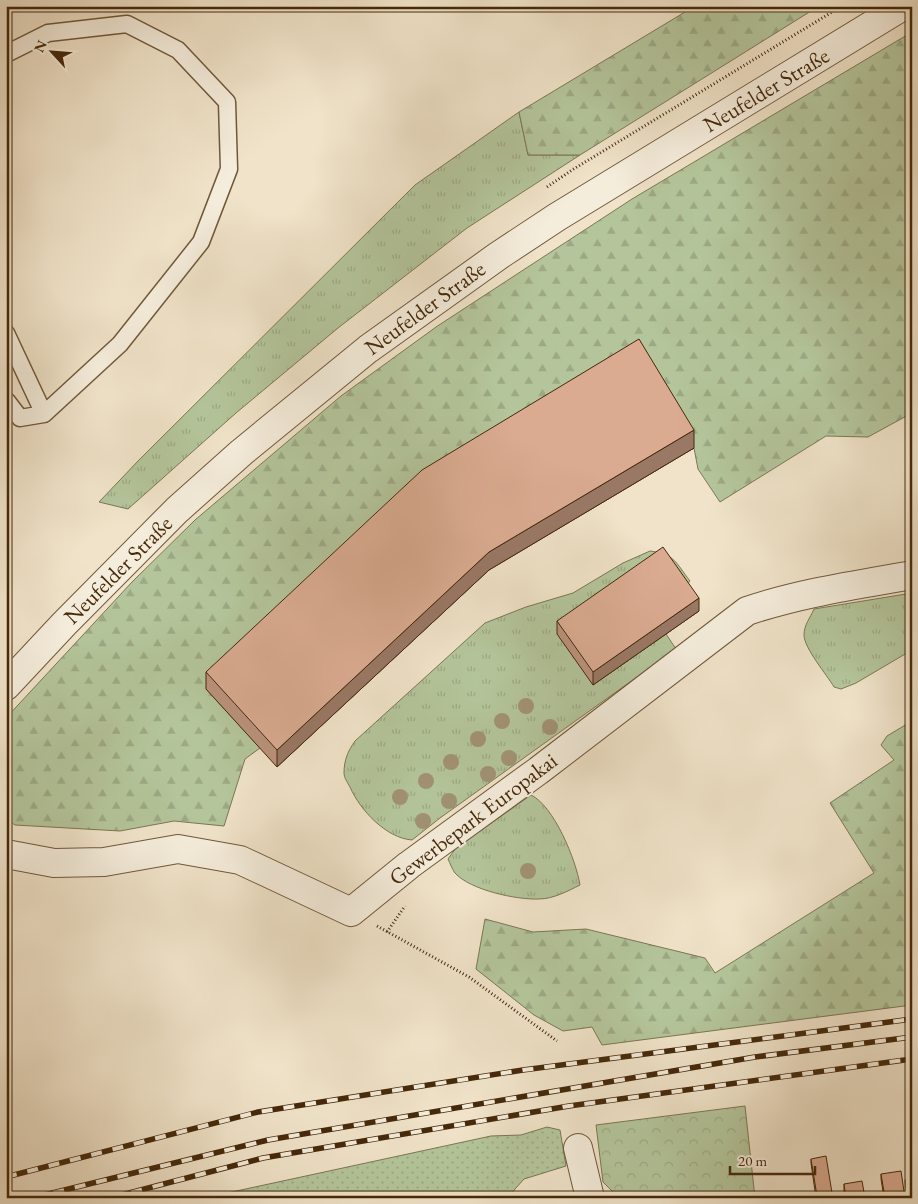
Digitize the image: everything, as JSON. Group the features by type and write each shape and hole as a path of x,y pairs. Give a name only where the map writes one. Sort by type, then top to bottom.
{"street":[{"name":"Neufelder Straße","path":"6,686 64,624 177,510 242,452 368,349 498,256 557,217 904,6"},
{"name":"Gewerbepark Europakai","path":"351,912 409,865 538,771 747,611 815,592 912,575"},
{"path":"6,854 54,863 104,862 178,849 240,860 351,912"},
{"path":"578,1148 590,1198"}],"lane":[{"path":"6,54 48,33 127,24 178,50 227,102 229,169 201,242 120,344 44,414 20,418 7,401"},
{"path":"6,334 44,414"}],"path":[{"path":"351,912 469,977 557,1041"}],"green space":[{"path":"695,6 819,6 580,155 528,155 519,112"},
{"path":"912,32 912,413 868,437 826,436 720,502 698,469 694,448 206,689 260,748 245,759 224,826 174,821 120,831 15,825 6,819 6,718 132,582 195,520 341,396 436,327 632,199"},
{"path":"519,112 528,155 580,155 467,228 338,328 236,413 128,509 99,502 415,185"},
{"path":"650,551 665,554 674,560 690,581 683,588 666,634 676,649 412,840 393,834 367,813 354,796 344,775 347,756 355,741 485,623 526,607 573,593 623,563"},
{"path":"912,590 912,650 856,683 841,689 834,687 805,640 805,628 814,609 906,594"},
{"path":"912,721 912,1005 602,1045 592,1027 563,1031 534,1015 476,969 485,919 533,932 586,929 705,958 715,973 874,873 830,803 894,760 881,745 887,736"},
{"path":"531,795 540,801 556,822 569,848 580,885 550,898 519,898 482,889 462,879 455,873 448,859 456,848"},
{"path":"745,1106 755,1198 624,1198 615,1194 603,1182 596,1125"},
{"path":"547,1127 560,1130 566,1166 524,1179 507,1198 204,1198 491,1136 521,1135"}],"building":[{"path":"639,339 694,430 489,552 277,750 206,672 422,470"},
{"path":"663,547 699,598 593,672 557,621"},
{"path":"826,1156 832,1193 817,1196 811,1159"},
{"path":"901,1171 905,1198 885,1198 881,1174"},
{"path":"912,1179 912,1198 907,1198 905,1180"},
{"path":"862,1181 865,1198 846,1198 844,1184"}],"railway":[{"path":"6,1177 258,1112 523,1070 912,1019"},
{"path":"32,1198 268,1140 755,1057 912,1037"},
{"path":"110,1198 263,1158 569,1106 912,1059"}]}
